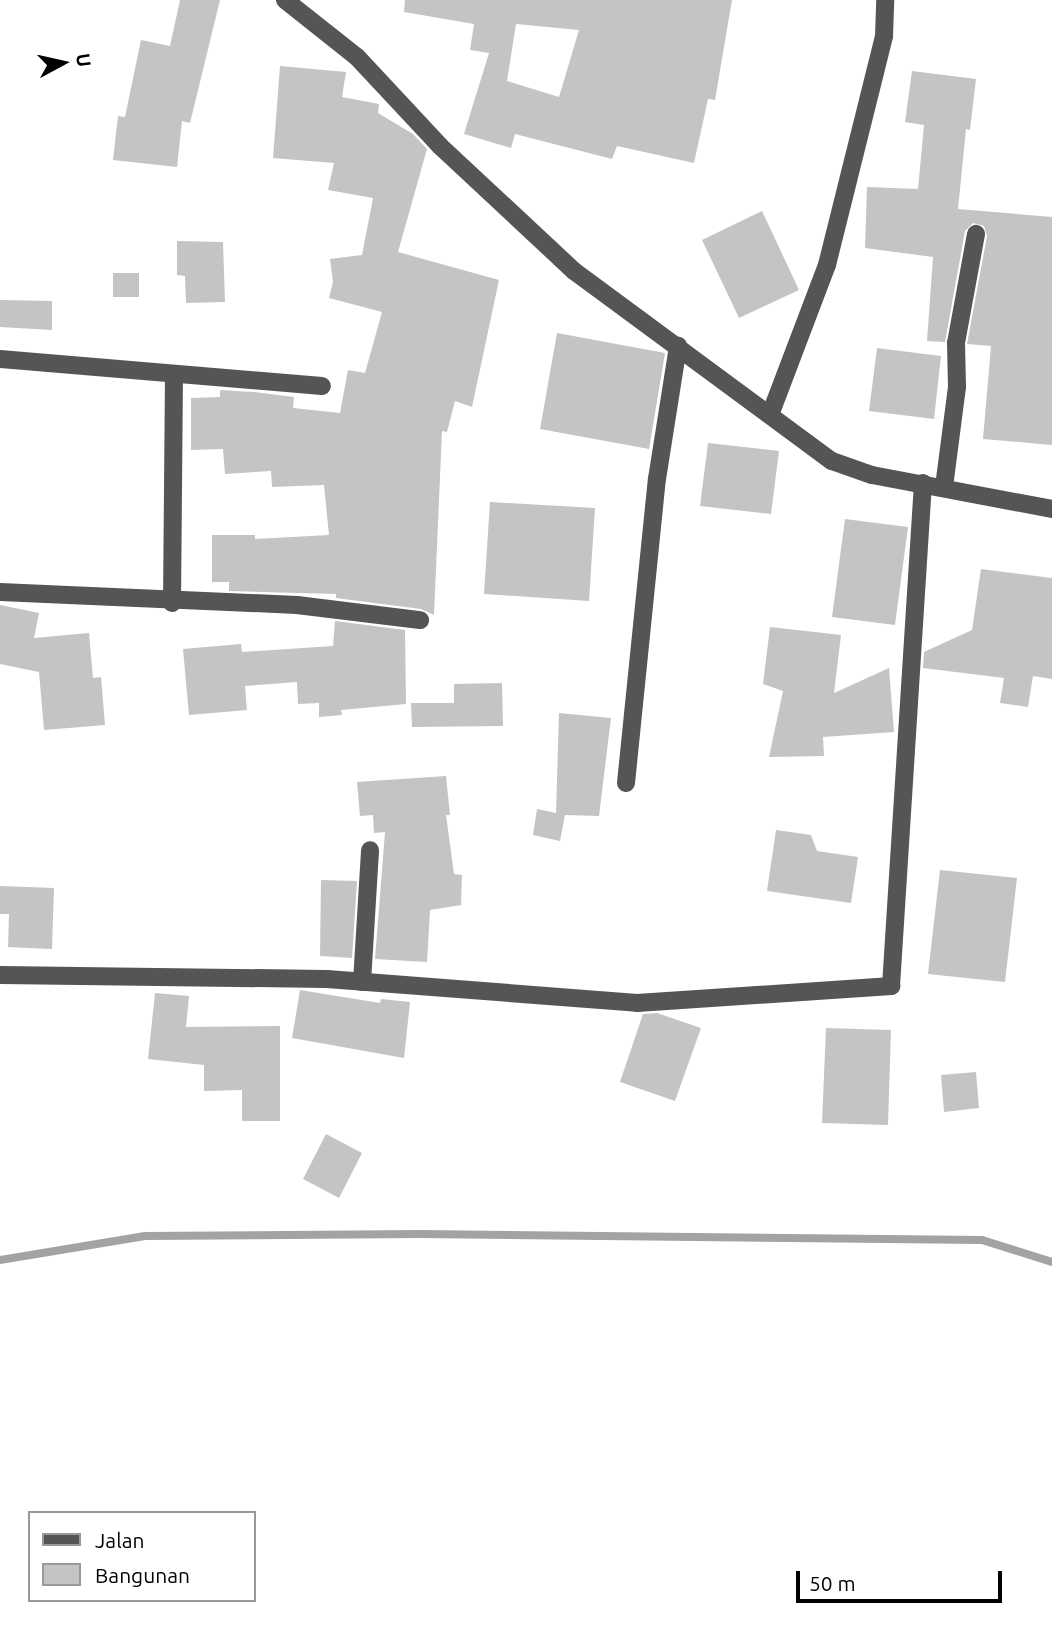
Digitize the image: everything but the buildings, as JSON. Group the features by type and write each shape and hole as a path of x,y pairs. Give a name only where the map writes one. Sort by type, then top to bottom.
{"street":[{"path":"285,0 356,57 440,146 574,271 832,461 872,475 1052,509"},
{"path":"770,415 827,265 884,36 885,0"},
{"path":"944,487 957,387 956,343 976,234"},
{"path":"626,783 657,479 678,346"},
{"path":"0,359 322,386"},
{"path":"172,603 174,375"},
{"path":"0,975 362,982 637,1003 891,986 923,483"},
{"path":"0,592 172,603 297,605 420,620"},
{"path":"362,982 370,850"}],"waterway":[{"path":"0,1260 145,1236 420,1234 982,1240 1052,1262"}]}
